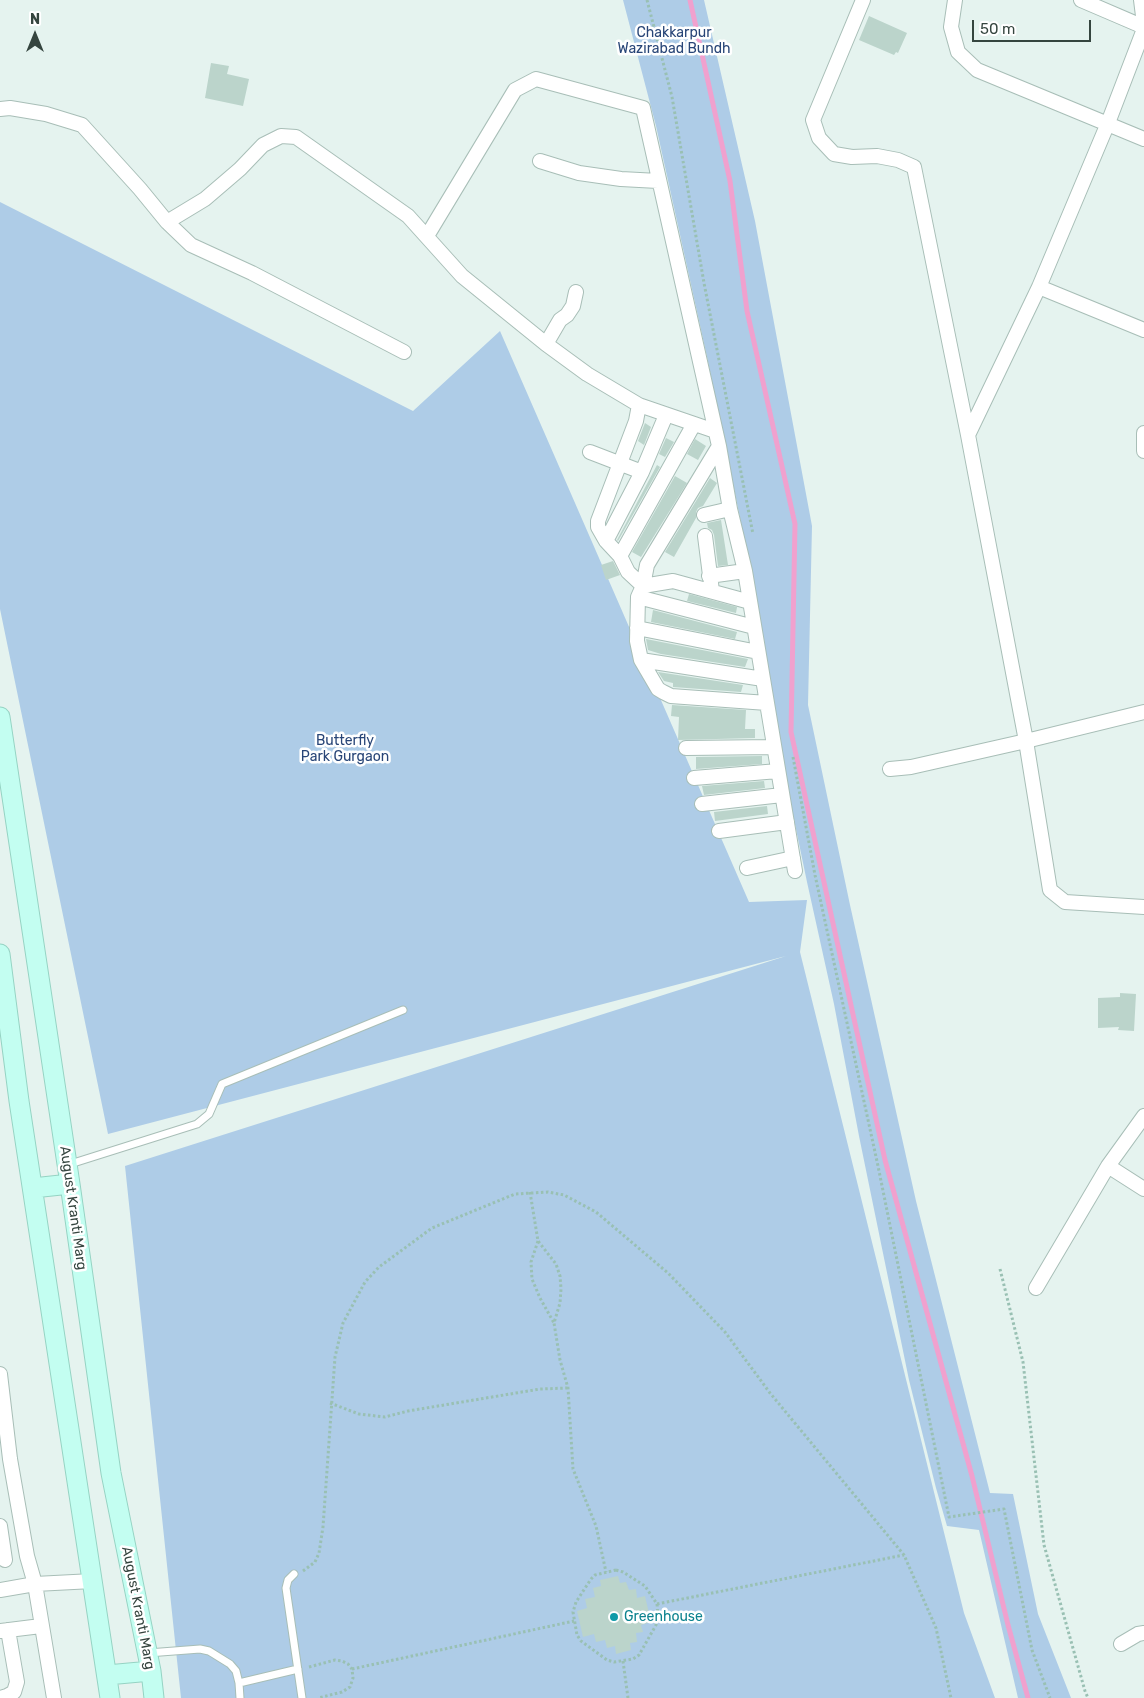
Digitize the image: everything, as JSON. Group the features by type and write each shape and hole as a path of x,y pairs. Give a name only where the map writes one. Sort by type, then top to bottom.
{"main road":[{"name":"August Kranti Marg","path":"0,718 111,1473 151,1671 154,1698"},
{"path":"0,954 19,1101 110,1698"},
{"path":"32,1188 70,1184"},
{"path":"107,1675 151,1671"}],"street":[{"path":"863,0 813,120 819,138 834,154 852,157 877,156 898,160 914,167 968,435 1026,742 1050,890 1065,902 1144,906"},
{"path":"955,0 951,27 958,52 977,70 1144,139"},
{"path":"1081,0 1144,26"},
{"path":"968,435 1039,287 1108,123 1144,26 1141,0"},
{"path":"427,236 515,90 536,78 643,108 745,570 794,864 747,868"},
{"path":"0,109 10,108 46,114 82,125 167,222 191,245 252,273 404,352"},
{"path":"167,222 205,199 240,170 263,145 281,136 296,138 408,216 462,276 546,344 587,374 639,405 715,431"},
{"path":"540,161 579,173 621,179 658,181"},
{"path":"1039,287 1144,330"},
{"path":"546,344 560,320 567,315 573,306 576,292"},
{"path":"639,405 636,421 598,521 598,527 606,541 620,556 641,591 754,626"},
{"path":"606,541 642,472 666,415"},
{"path":"620,556 694,424"},
{"path":"1144,432 1144,451"},
{"path":"718,446 647,565 636,628 642,660 658,690 671,696 767,703"},
{"path":"590,452 642,472"},
{"path":"704,515 730,509"},
{"path":"706,536 712,591"},
{"path":"709,576 745,570"},
{"path":"641,591 673,581 750,602"},
{"path":"636,628 758,652"},
{"path":"642,660 763,679"},
{"path":"890,769 911,767 1026,742 1144,712"},
{"path":"686,748 774,746"},
{"path":"694,778 778,770"},
{"path":"702,804 782,795"},
{"path":"720,831 787,822"},
{"path":"1036,1288 1108,1166 1144,1116"},
{"path":"1108,1166 1144,1189"},
{"path":"0,1374 5,1460 35,1584 54,1698"},
{"path":"0,1526 2,1561 27,1556"},
{"path":"0,1590 35,1584 93,1581"},
{"path":"0,1698 14,1692 17,1682 4,1631 41,1626"},
{"path":"1121,1644 1138,1634 1144,1633"}],"lane":[{"path":"67,1165 197,1124 209,1114 222,1084 403,1010"},
{"path":"294,1574 288,1580 286,1588 302,1698"},
{"path":"147,1653 200,1649 209,1651 230,1664 236,1671 240,1684 240,1698"},
{"path":"240,1684 298,1670"}],"path":[{"path":"647,0 672,97 704,283 753,536"},
{"path":"791,749 817,885 878,1166 949,1517 1004,1509 1032,1650 1050,1698"},
{"path":"530,1192 538,1241 531,1262 532,1279 554,1323 560,1360 568,1388 573,1469 596,1526 606,1572"},
{"path":"294,1574 306,1571 315,1562 319,1554 323,1527 334,1357 343,1322 365,1282 379,1267 432,1228 515,1194 530,1192 564,1195 596,1212 668,1273 725,1332 770,1393 904,1555 936,1628 951,1698"},
{"path":"538,1241 556,1264 560,1276 560,1303 554,1323"},
{"path":"1000,1269 1023,1362 1044,1545 1084,1691 1088,1698"},
{"path":"330,1403 359,1414 385,1417 408,1410 540,1389 568,1388"},
{"path":"657,1604 904,1555"},
{"path":"616,1570 623,1572 645,1586 657,1604 658,1617 656,1624 639,1655 633,1659 623,1661 607,1660 581,1642 577,1635 573,1612 576,1602 590,1579 595,1575 606,1572 616,1570"},
{"path":"352,1670 574,1621"},
{"path":"318,1698 342,1692 350,1687 353,1678 352,1670 348,1664 342,1661 335,1660 322,1663"},
{"path":"623,1661 628,1698"}],"green space":[{"name":"Chakkarpur Wazirabad Bundh","path":"623,0 704,0 755,221 812,526 808,705 850,905 916,1201 990,1493 1013,1494 1038,1614 1071,1698 1018,1698 979,1530 947,1526 936,1488 909,1380 834,1004 777,738 757,601 707,357 656,126"},
{"name":"Butterfly Park Gurgaon","path":"0,202 413,411 500,331 749,902 807,900 800,952 964,1613 995,1698 181,1698 125,1166 786,956 108,1134 0,609"}],"building":[{"path":"869,16 907,33 898,53 896,52 894,55 859,40"},
{"path":"211,63 229,66 227,74 249,79 243,106 205,98"},
{"path":"645,423 651,427 644,445 638,441"},
{"path":"666,438 674,442 665,457 659,454"},
{"path":"695,439 706,446 698,460 687,454"},
{"path":"657,465 660,467 618,541 617,540"},
{"path":"675,476 687,483 641,557 632,552"},
{"path":"710,478 717,483 703,506 698,508 696,518 674,557 665,552"},
{"path":"721,520 728,565 718,566 714,535 712,530 708,528 707,523"},
{"path":"613,561 620,575 606,580 601,565"},
{"path":"689,594 737,607 736,613 687,601"},
{"path":"653,610 737,632 735,639 651,622"},
{"path":"646,639 748,659 745,667 661,654 648,650"},
{"path":"658,672 743,685 741,692 673,687 673,683 664,681"},
{"path":"672,705 746,710 745,729 755,729 755,738 678,740 679,717 671,716"},
{"path":"762,756 762,764 696,769 696,757"},
{"path":"764,781 765,788 704,795 702,786"},
{"path":"767,806 768,814 715,821 714,812"},
{"path":"1120,993 1136,994 1134,1031 1118,1030 1119,1027 1098,1028 1098,998 1120,997"},
{"name":"Greenhouse","path":"618,1576 620,1583 626,1582 629,1590 636,1589 637,1598 645,1596 651,1622 641,1625 643,1632 636,1633 637,1642 630,1643 631,1650 616,1654 615,1646 607,1648 605,1640 596,1642 594,1634 583,1637 577,1611 587,1608 585,1599 595,1597 593,1588 601,1586 600,1580"}],"waterway":[{"path":"690,0 730,181 747,311 795,524 791,732 885,1160 972,1476 1008,1625 1028,1698"}],"place":[{"name":"Greenhouse","path":"614,1617"}]}
